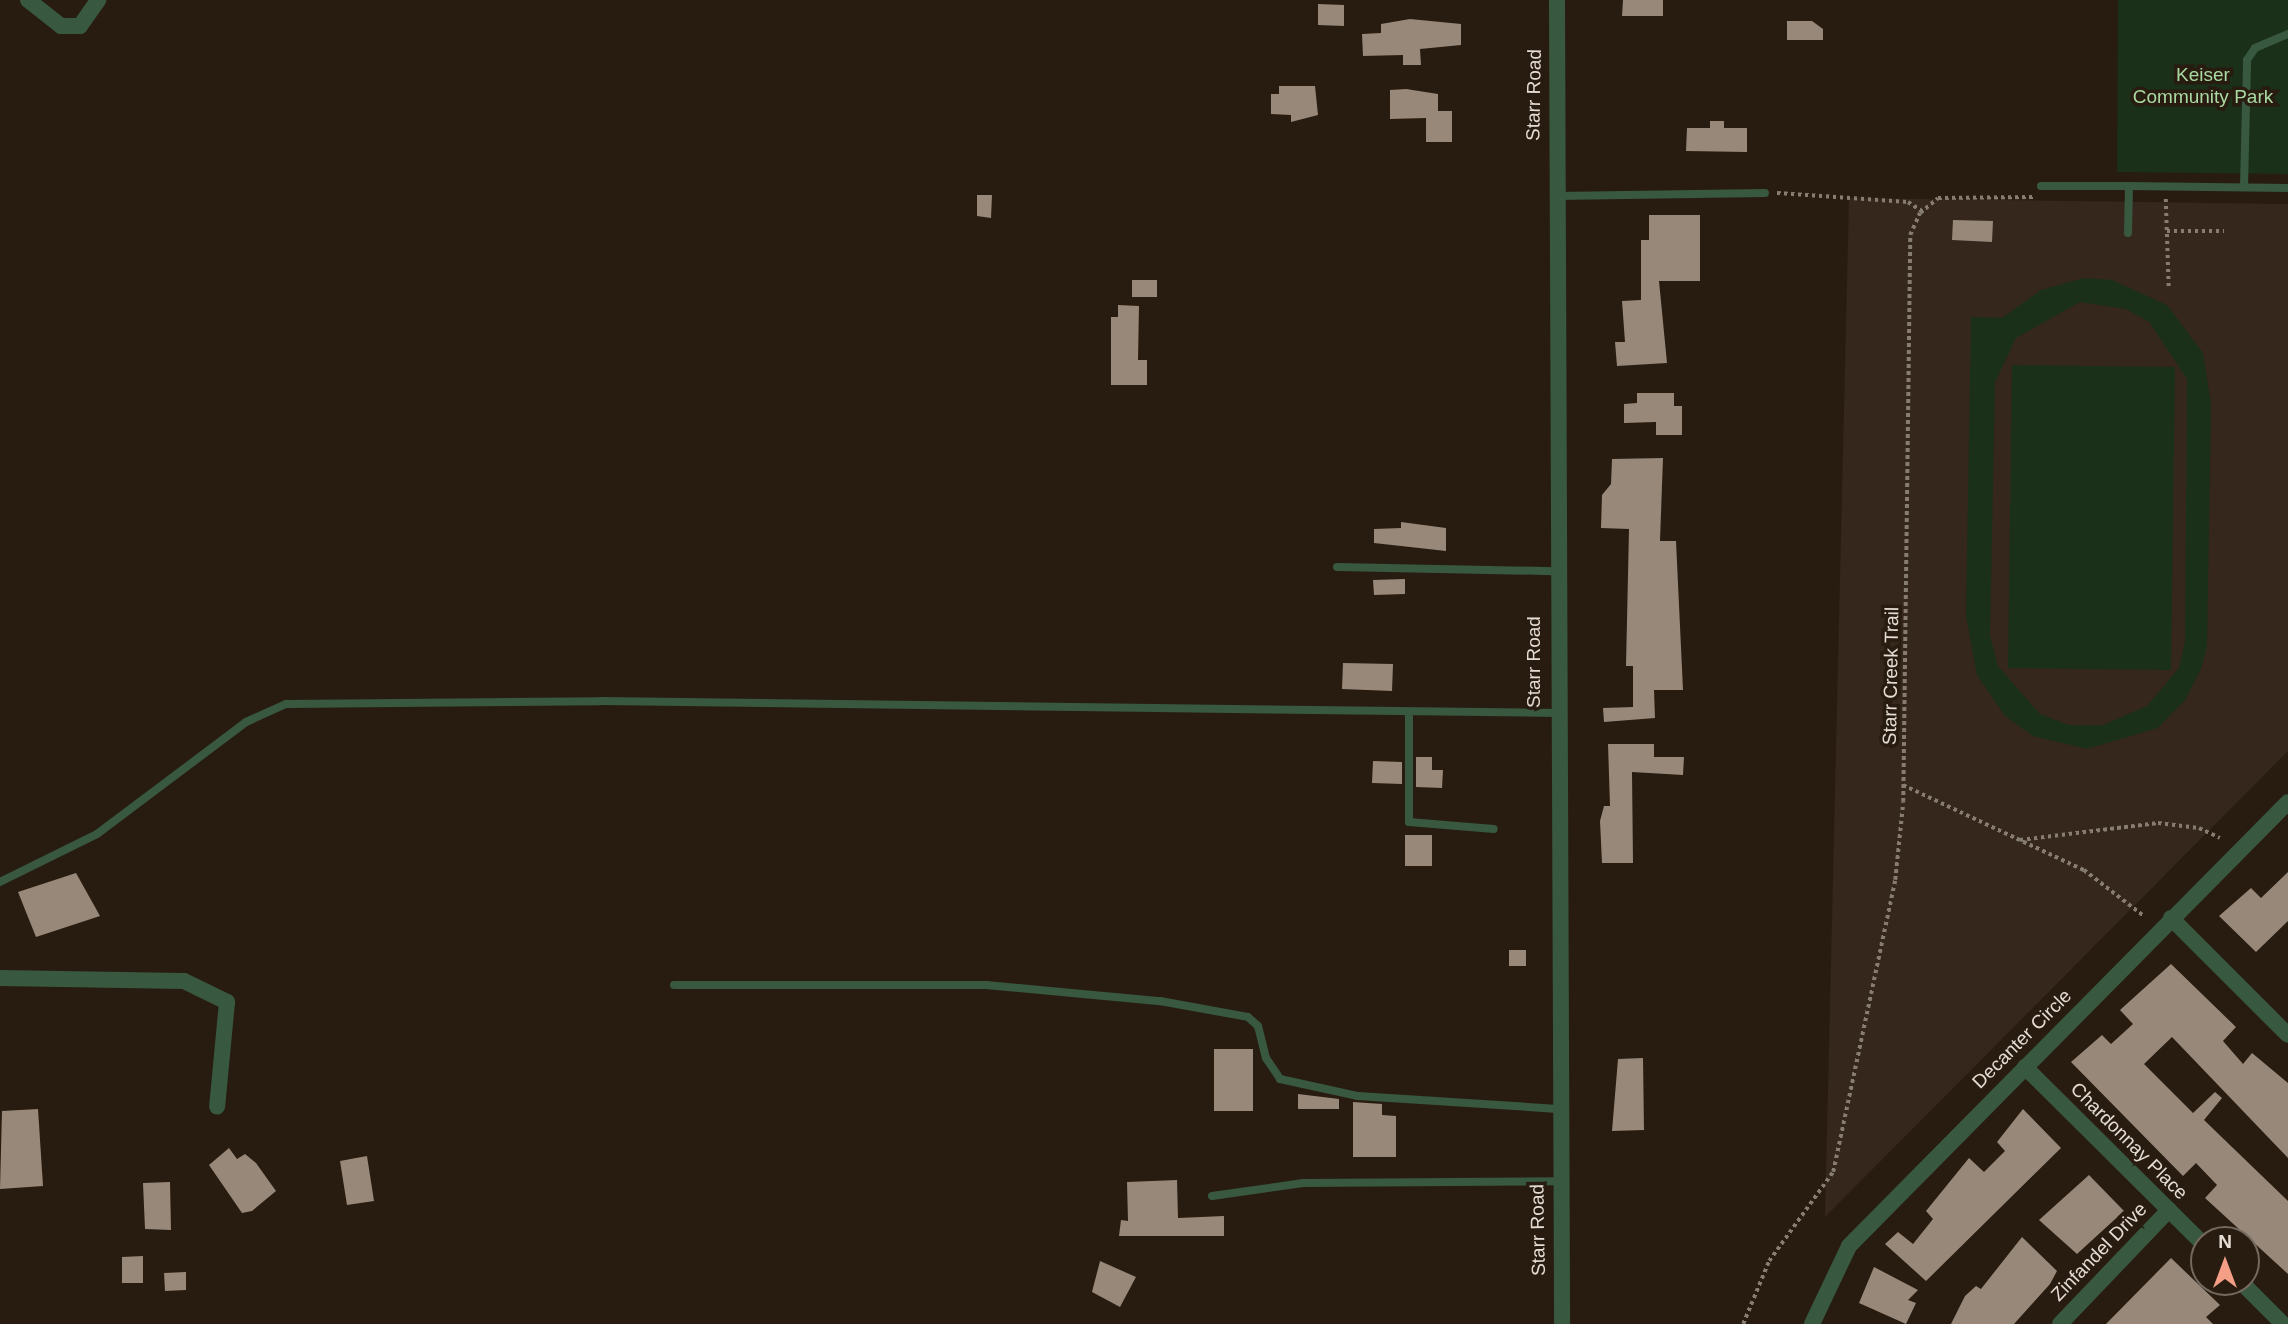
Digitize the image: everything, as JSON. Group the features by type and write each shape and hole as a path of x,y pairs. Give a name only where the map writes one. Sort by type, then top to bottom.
{"street":[{"path":"28,0 61,26 80,26 99,0"},
{"name":"Starr Road","path":"1556,0 1555,713 1558,1181 1562,1324"},
{"name":"Decanter Circle","path":"1812,1324 1849,1246 2288,803"},
{"path":"2172,918 2288,1035"},
{"path":"0,978 184,981 227,1002 217,1107"},
{"name":"Chardonnay Place","path":"2025,1067 2190,1231"},
{"name":"Zinfandel Drive","path":"2060,1324 2169,1210"},
{"path":"2255,1296 2283,1324"}],"lane":[{"path":"2244,187 2246,60 2255,48 2288,34"},
{"path":"2040,186 2288,188"},
{"path":"2128,233 2129,186"},
{"path":"1554,196 1765,193"},
{"path":"1337,567 1555,571"},
{"path":"0,882 97,834 271,707 601,701 1409,716 1555,713"},
{"path":"1409,716 1409,822 1494,829"},
{"path":"674,985 986,985 1160,1001 1248,1017 1280,1079 1358,1096 1558,1109"},
{"path":"1212,1196 1303,1183 1558,1181"}],"path":[{"path":"1765,193 1908,202 1922,211 1938,198 2047,197"},
{"path":"2166,199 2169,288"},
{"name":"Starr Creek Trail","path":"1743,1324 1769,1261 1822,1190 1840,1149 1895,880 1903,785 1910,235 1922,211"},
{"path":"2167,231 2224,231"},
{"path":"1903,785 2103,881 2144,916"},
{"path":"2017,840 2158,823 2199,828 2220,838"}],"shaded area":[{"path":"1849,198 2288,204 2288,751 1825,1217"}],"green space":[{"name":"Keiser Community Park","path":"2118,0 2288,0 2288,174 2117,172"},
{"path":"2084,278 2112,280 2167,305 2203,353 2211,404 2207,647 2201,669 2185,700 2158,728 2087,749 2033,736 2005,716 1977,675 1966,616 1971,317 2002,318 2041,290","holes":["2080,302 2126,309 2149,322 2187,379 2185,642 2179,668 2147,706 2103,725 2069,725 2040,714 1998,666 1990,636 1995,382 2016,338"]},
{"path":"2012,365 2175,367 2171,670 2008,668"}],"building":[{"path":"1623,0 1663,0 1663,16 1622,16"},
{"path":"1318,4 1344,5 1344,26 1318,25"},
{"path":"1410,19 1461,24 1461,45 1420,49 1421,65 1403,65 1403,55 1363,56 1362,34 1381,33 1381,24"},
{"path":"1787,21 1812,21 1823,29 1823,40 1787,40"},
{"path":"1279,86 1315,86 1318,115 1291,122 1291,115 1271,114 1271,94 1279,94"},
{"path":"1406,89 1438,94 1438,111 1452,111 1452,142 1426,142 1426,118 1390,119 1390,90"},
{"path":"1710,121 1724,121 1724,128 1747,128 1747,152 1686,151 1687,128 1710,128"},
{"path":"977,195 992,195 991,218 977,216"},
{"path":"1649,215 1700,215 1700,281 1659,281 1667,363 1617,366 1615,342 1625,342 1622,301 1641,300 1641,240 1649,240"},
{"path":"1953,220 1993,221 1992,242 1952,240"},
{"path":"1132,280 1157,280 1157,297 1132,297"},
{"path":"1118,305 1139,306 1138,360 1147,360 1147,385 1111,385 1111,317 1118,317"},
{"path":"1637,393 1674,393 1674,406 1682,406 1682,435 1656,435 1656,422 1624,423 1624,404 1637,403"},
{"path":"1663,458 1660,541 1676,541 1683,690 1654,690 1655,718 1604,722 1603,708 1633,707 1633,666 1626,666 1629,529 1601,528 1602,495 1611,484 1612,459"},
{"path":"1401,522 1446,528 1446,551 1374,543 1374,529 1401,528"},
{"path":"1405,579 1405,594 1374,595 1373,580"},
{"path":"1343,663 1393,664 1392,691 1342,689"},
{"path":"1608,744 1654,744 1654,757 1684,757 1683,775 1632,772 1633,863 1602,863 1600,821 1604,806 1610,806"},
{"path":"1416,757 1432,757 1432,770 1443,770 1442,788 1416,787"},
{"path":"1373,761 1402,762 1402,784 1372,783"},
{"path":"1405,835 1432,835 1432,866 1405,866"},
{"path":"2288,872 2288,921 2256,952 2219,916 2251,888 2261,898"},
{"path":"76,873 100,916 36,937 18,892"},
{"path":"1509,950 1526,950 1526,966 1509,966"},
{"path":"2171,964 2236,1027 2223,1041 2243,1064 2252,1053 2288,1083 2288,1158 2172,1037 2144,1064 2193,1113 2215,1092 2222,1098 2204,1120 2288,1201 2288,1274 2260,1248 2260,1226 2236,1226 2205,1198 2217,1185 2196,1163 2183,1176 2071,1062 2102,1035 2111,1044 2133,1024 2120,1010"},
{"path":"1214,1049 1253,1049 1253,1111 1214,1111"},
{"path":"1643,1058 1644,1130 1612,1131 1618,1059"},
{"path":"1298,1094 1339,1099 1339,1109 1298,1109"},
{"path":"1353,1102 1382,1104 1382,1115 1396,1116 1396,1157 1353,1157"},
{"path":"38,1109 43,1186 0,1189 2,1111"},
{"path":"2023,1109 2061,1148 1926,1281 1885,1244 1898,1232 1913,1244 1933,1219 1926,1211 1969,1158 1984,1172 2005,1151 1997,1142"},
{"path":"229,1148 237,1159 245,1154 256,1163 276,1191 252,1211 242,1213 209,1165"},
{"path":"367,1156 374,1201 347,1205 340,1161"},
{"path":"2089,1175 2124,1211 2077,1254 2039,1220"},
{"path":"1177,1180 1178,1218 1224,1216 1224,1236 1119,1236 1121,1220 1128,1221 1127,1182"},
{"path":"170,1182 171,1230 145,1229 143,1183"},
{"path":"2022,1237 2057,1271 2050,1284 2014,1324 1951,1324 1965,1296 1976,1286 1981,1289"},
{"path":"143,1256 143,1283 122,1283 122,1257"},
{"path":"2171,1258 2190,1276 2190,1296 2211,1296 2220,1305 2206,1317 2213,1324 2106,1324"},
{"path":"1100,1261 1136,1277 1120,1307 1092,1292"},
{"path":"1874,1267 1918,1290 1908,1300 1916,1303 1906,1324 1859,1303"},
{"path":"186,1272 186,1290 165,1291 164,1273"}]}
